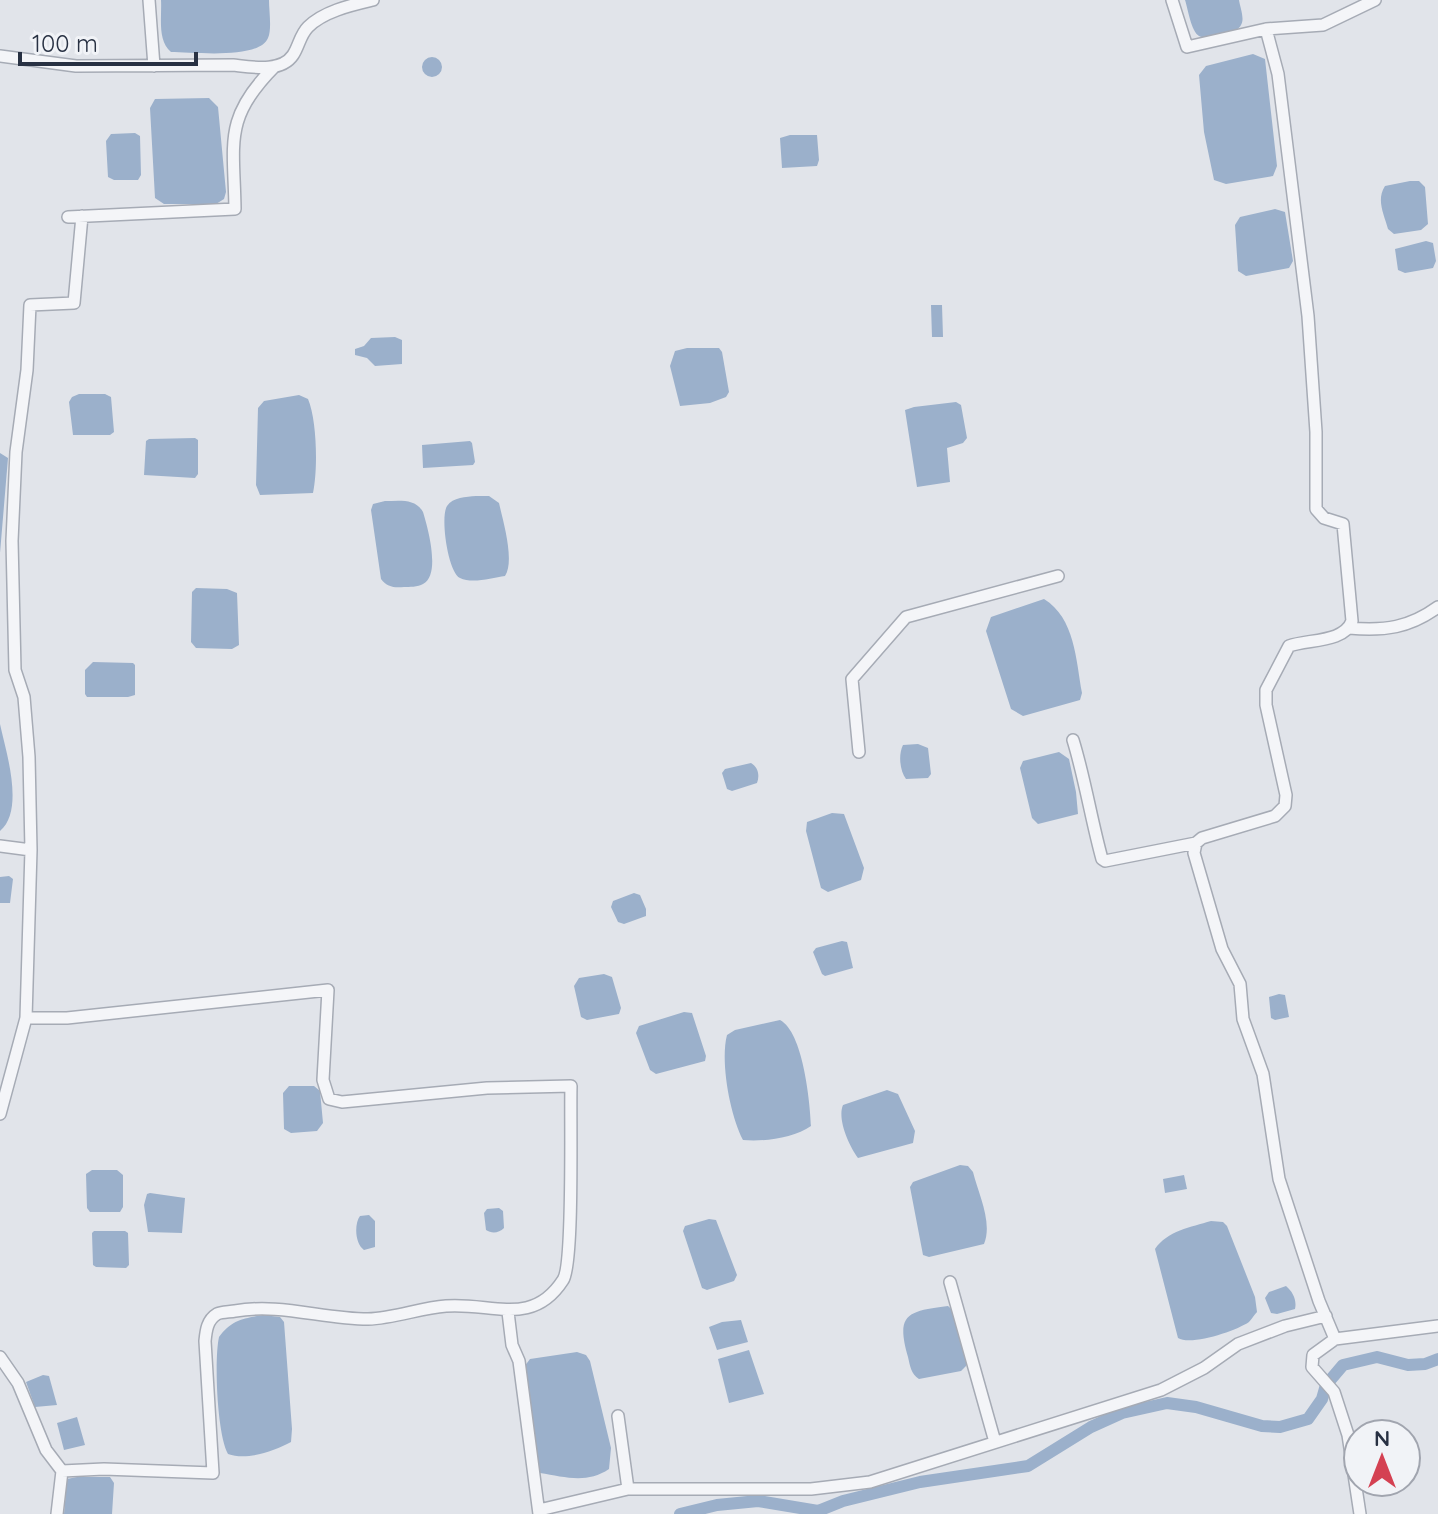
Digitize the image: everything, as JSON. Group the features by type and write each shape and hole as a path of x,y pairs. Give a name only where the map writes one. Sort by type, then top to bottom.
{"street":[{"path":"149,0 154,66"},
{"path":"68,217 235,209 234,130 255,86 275,66 291,57 308,26 344,8 373,0"},
{"path":"1172,0 1187,47 1266,29 1323,25 1375,0"},
{"path":"1266,29 1278,74 1308,316 1316,432 1316,509 1324,518 1343,524 1351,608 1349,628"},
{"path":"0,56 76,66 275,66"},
{"path":"0,1114 26,1018 31,850 24,697 15,670 12,541 16,452 27,370 30,305 74,303 82,216"},
{"path":"859,752 852,679 906,617 1058,576"},
{"path":"1073,740 1105,861 1196,843 1215,833 1275,816 1283,810 1286,795 1266,705 1266,690 1289,646 1341,634 1349,628 1413,623 1438,607"},
{"path":"1196,843 1194,853 1222,949 1240,984 1243,1019 1263,1074 1279,1179 1335,1339"},
{"path":"0,846 31,850"},
{"path":"26,1018 67,1018 328,990 323,1080 329,1099 342,1102 487,1088 571,1086 566,1277 543,1301 524,1310 508,1312 498,1308 445,1306 370,1319 258,1307 217,1314 206,1326 205,1341 213,1473 104,1469 62,1471"},
{"path":"950,1282 995,1442"},
{"path":"508,1312 512,1345 519,1361 539,1512 628,1489 811,1489 870,1482 1161,1390 1204,1368 1238,1344 1285,1326 1326,1316"},
{"path":"1360,1514 1348,1435 1334,1392 1312,1367 1313,1355 1335,1339 1438,1326"},
{"path":"0,1357 18,1383 46,1450 62,1471 57,1514"},
{"path":"618,1416 628,1489"}],"water":[{"path":"161,0 269,0 268,38 262,45 239,52 171,52 162,35"},
{"path":"1185,0 1239,0 1242,22 1228,34 1209,38 1199,36 1192,25"},
{"path":"1253,54 1265,59 1277,166 1273,176 1226,184 1214,180 1204,132 1199,75 1206,66"},
{"path":"432,57 439,60 442,67 439,74 432,77 425,74 422,67 425,60"},
{"path":"209,98 218,107 226,192 224,199 216,204 164,204 155,198 150,108 155,99"},
{"path":"135,133 140,136 141,175 138,180 108,177 106,141 111,134"},
{"path":"817,135 817,166 782,168 780,138"},
{"path":"1419,181 1425,187 1428,224 1421,230 1394,234 1388,229 1383,212 1382,191 1385,186"},
{"path":"1275,209 1285,212 1293,261 1289,268 1246,276 1238,271 1235,225 1240,217"},
{"path":"1426,241 1433,243 1436,261 1433,268 1405,273 1398,270 1395,249"},
{"path":"931,305 942,305 943,337 932,337"},
{"path":"395,337 402,340 402,364 375,366 367,358 355,355 355,349 364,346 371,338"},
{"path":"719,348 729,392 726,397 710,403 680,406 670,366 675,351"},
{"path":"79,394 105,394 111,397 114,432 110,435 73,435 69,402"},
{"path":"299,395 308,399 315,432 313,493 260,495 256,485 258,408 264,401"},
{"path":"956,402 961,405 967,438 963,443 947,448 950,482 917,487 905,410"},
{"path":"198,440 198,474 195,478 144,475 146,441"},
{"path":"470,441 473,465 423,468 422,445"},
{"path":"0,453 8,458 0,553"},
{"path":"489,496 499,503 509,551 505,576 465,580 456,574 452,566 445,532 447,506 456,499"},
{"path":"411,502 423,512 432,561 428,579 421,585 394,587 381,579 371,510 373,504"},
{"path":"196,588 227,589 237,593 239,645 232,649 196,648 191,642 192,592"},
{"path":"1044,599 1054,607 1068,628 1082,693 1080,700 1023,716 1011,709 986,631 991,617"},
{"path":"93,662 133,663 135,695 87,697 85,670"},
{"path":"0,724 13,795 7,822 0,831"},
{"path":"918,744 928,748 931,774 928,778 906,779 900,763 901,749 903,745"},
{"path":"1059,752 1069,759 1078,814 1038,824 1032,818 1020,768 1023,761"},
{"path":"751,763 758,772 757,783 732,791 727,789 722,773 725,769"},
{"path":"832,813 844,814 864,868 861,880 828,892 821,888 806,831 807,822"},
{"path":"0,877 13,879 10,903 0,903"},
{"path":"634,893 640,895 646,916 624,924 618,922 611,907 613,901"},
{"path":"847,942 853,968 825,976 813,952 816,948"},
{"path":"604,974 612,977 621,1008 619,1014 587,1020 581,1017 574,986 579,978"},
{"path":"1285,995 1289,1017 1275,1020 1271,1018 1269,997"},
{"path":"684,1012 692,1013 705,1061 656,1074 650,1070 636,1033 639,1026"},
{"path":"780,1020 788,1027 800,1052 811,1126 778,1138 743,1140 728,1088 725,1059 727,1035 735,1030"},
{"path":"289,1086 314,1086 320,1091 323,1123 317,1131 291,1133 284,1129 283,1093"},
{"path":"887,1090 898,1094 915,1131 913,1143 858,1158 843,1125 843,1105"},
{"path":"960,1165 968,1166 973,1172 981,1198 987,1226 984,1244 929,1257 923,1255 910,1187 913,1182"},
{"path":"92,1170 117,1170 123,1175 123,1207 120,1212 90,1212 87,1208 86,1174"},
{"path":"1184,1175 1187,1189 1165,1193 1163,1179"},
{"path":"150,1193 185,1198 182,1233 148,1232 144,1205"},
{"path":"499,1208 503,1211 504,1228 495,1232 486,1230 484,1213 487,1209"},
{"path":"369,1215 375,1221 375,1247 364,1250 357,1239 357,1224 360,1216"},
{"path":"716,1220 737,1275 734,1281 707,1290 702,1288 683,1231 685,1226"},
{"path":"1211,1221 1223,1222 1227,1226 1255,1297 1257,1312 1249,1322 1234,1329 1203,1339 1184,1340 1178,1338 1155,1249 1173,1234"},
{"path":"94,1231 128,1233 129,1265 126,1268 93,1265"},
{"path":"1286,1286 1294,1296 1295,1309 1271,1313 1265,1298 1269,1292"},
{"path":"948,1306 962,1334 966,1366 961,1371 919,1379 910,1367 904,1324 914,1313"},
{"path":"263,1315 280,1317 284,1322 291,1442 260,1454 235,1456 228,1454 221,1431 217,1379 219,1337 238,1321"},
{"path":"741,1320 748,1342 717,1350 709,1327"},
{"path":"749,1350 764,1394 729,1403 718,1359"},
{"path":"577,1352 586,1355 590,1361 611,1448 609,1469 584,1478 540,1473 524,1367 530,1359"},
{"path":"43,1375 49,1376 57,1405 35,1407 26,1382"},
{"path":"77,1417 85,1445 64,1450 57,1423"},
{"path":"110,1477 114,1483 112,1514 64,1514 67,1479"}],"waterway":[{"path":"680,1514 717,1505 758,1501 818,1511 843,1501 920,1482 1028,1466 1091,1427 1122,1413 1167,1403 1196,1407 1262,1426 1280,1427 1308,1419 1322,1399 1326,1385 1343,1365 1377,1357 1408,1365 1438,1359"}]}
